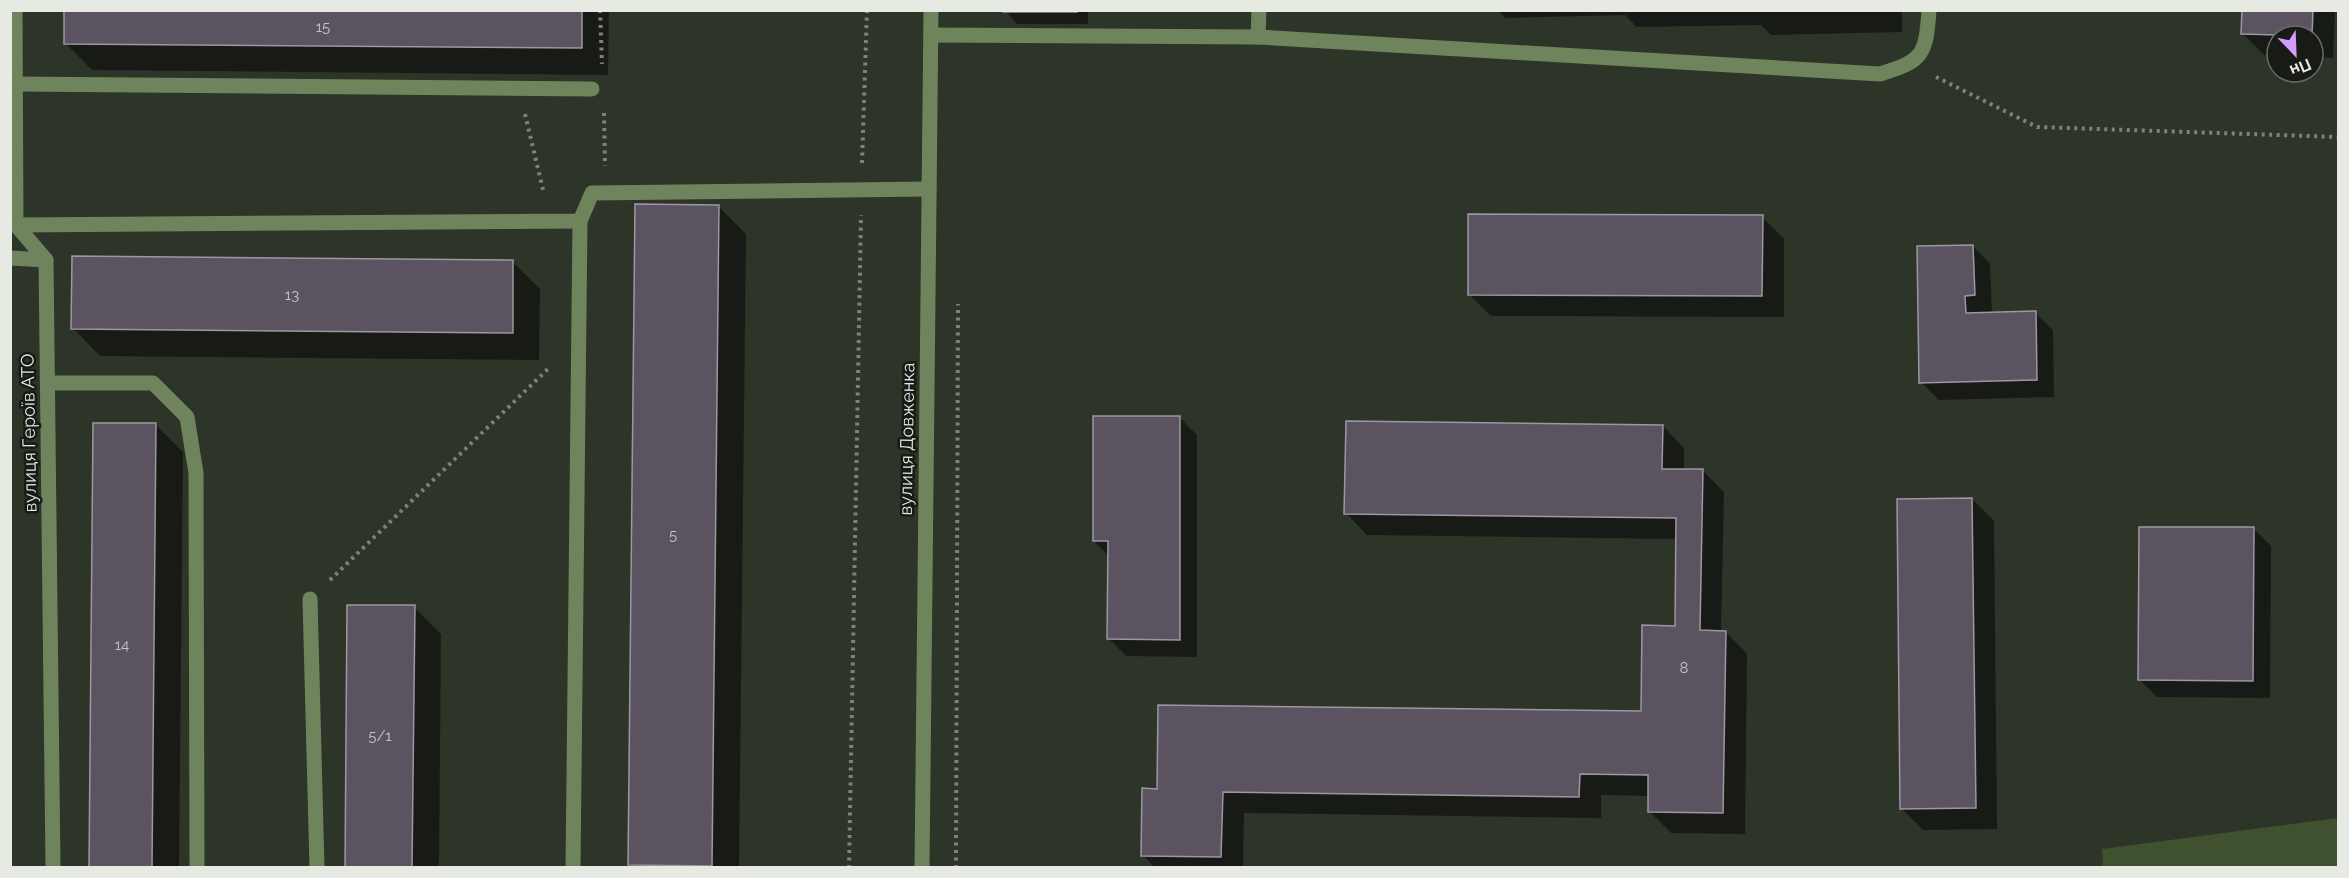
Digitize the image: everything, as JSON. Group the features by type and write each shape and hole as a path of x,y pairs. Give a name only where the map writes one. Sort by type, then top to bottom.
{"street":[{"path":"15,10 16,225 46,260"},
{"name":"вулиця Довженка","path":"922,867 931,10"},
{"path":"1258,37 1259,10"},
{"path":"931,35 1258,37 1880,74 1911,65 1927,44 1929,10"},
{"path":"16,84 592,89"},
{"path":"573,867 580,221 592,193 929,189"},
{"path":"16,225 580,221"},
{"path":"10,258 46,260"},
{"name":"вулиця Героїв АТО","path":"46,260 53,867"},
{"path":"48,382 153,383 187,417 196,473 197,867"},
{"path":"310,599 317,867"}],"path":[{"path":"849,867 867,10"},
{"path":"1911,65 2037,127 2338,137"},
{"path":"519,88 550,221"},
{"path":"956,867 958,297"},
{"path":"310,599 578,340"}],"green space":[{"path":"2338,818 2338,867 2103,867 2102,849"}],"building":[{"path":"64,10 582,10 582,48 64,44"},
{"path":"1003,10 1077,10 1077,12 1003,12"},
{"path":"2242,10 2313,10 2312,24 2265,24 2265,35 2241,34"},
{"path":"635,204 719,205 712,866 628,865"},
{"path":"1468,214 1763,215 1762,296 1468,295"},
{"path":"1973,245 1975,295 1965,296 1966,313 2036,311 2037,380 1919,383 1917,246"},
{"path":"72,256 513,260 513,333 71,329"},
{"path":"1093,416 1180,416 1180,640 1107,639 1108,541 1093,541"},
{"path":"1346,421 1663,425 1662,469 1703,469 1700,630 1726,631 1723,813 1648,812 1648,775 1580,774 1579,797 1223,792 1221,857 1141,856 1142,788 1157,789 1158,705 1641,711 1642,625 1675,626 1676,518 1344,514"},
{"path":"93,423 156,423 152,868 89,868"},
{"path":"1972,498 1976,808 1900,809 1897,499"},
{"path":"2139,527 2254,527 2253,681 2138,680"},
{"path":"347,605 415,605 412,868 345,868"}]}
